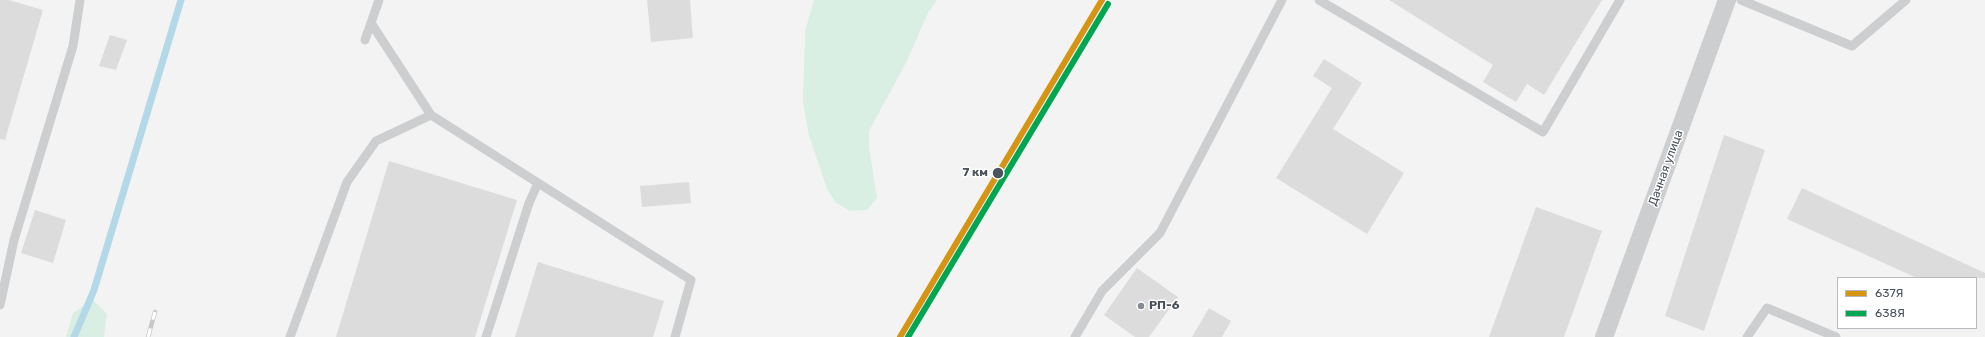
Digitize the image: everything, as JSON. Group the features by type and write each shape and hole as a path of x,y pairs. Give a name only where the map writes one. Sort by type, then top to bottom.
{"street":[{"name":"Дачная улица","path":"1604,337 1727,0"}],"lane":[{"path":"0,304 14,240 73,46 80,0"},
{"path":"365,40 379,0"},
{"path":"1075,337 1102,291 1160,233 1282,0"},
{"path":"1319,0 1543,132 1620,0"},
{"path":"1741,0 1852,46 1906,0"},
{"path":"371,23 431,115 691,280 675,337"},
{"path":"290,337 347,182 376,141 431,115"},
{"path":"486,337 529,203 538,183"},
{"path":"1747,337 1767,308 1836,337"}],"green space":[{"path":"814,0 937,0 928,13 907,61 869,131 869,147 877,198 867,210 850,211 836,203 827,189 809,136 803,102 805,31"},
{"path":"93,300 107,314 104,337 66,337 73,313"}],"building":[{"path":"0,0 9,0 43,10 5,140 0,139"},
{"path":"647,0 690,0 693,38 651,42"},
{"path":"1389,0 1602,0 1544,95 1527,84 1516,102 1483,82 1493,65"},
{"path":"110,35 127,40 116,70 99,66"},
{"path":"1324,59 1362,83 1333,129 1404,173 1367,234 1276,178 1332,88 1313,76"},
{"path":"1724,135 1765,150 1704,331 1665,316"},
{"path":"389,161 517,200 475,337 336,337"},
{"path":"689,182 691,203 642,207 640,186"},
{"path":"1802,188 1985,273 1985,278 1915,277 1787,219"},
{"path":"1536,207 1602,231 1564,337 1489,337"},
{"path":"35,210 66,220 53,263 21,253"},
{"path":"538,262 664,301 653,337 515,337"},
{"name":"РП-6","path":"1137,268 1178,297 1149,337 1135,337 1104,315"},
{"path":"1209,308 1231,321 1222,337 1192,337"}],"waterway":[{"path":"74,337 94,290 181,0"}],"railway":[{"path":"148,337 155,312"}],"transit line":[{"name":"637Я","path":"900,337 1102,0"},
{"name":"638Я","path":"908,337 1108,4"}],"place":[{"name":"7 км","path":"998,173"},
{"name":"РП-6","path":"1141,306"}]}
